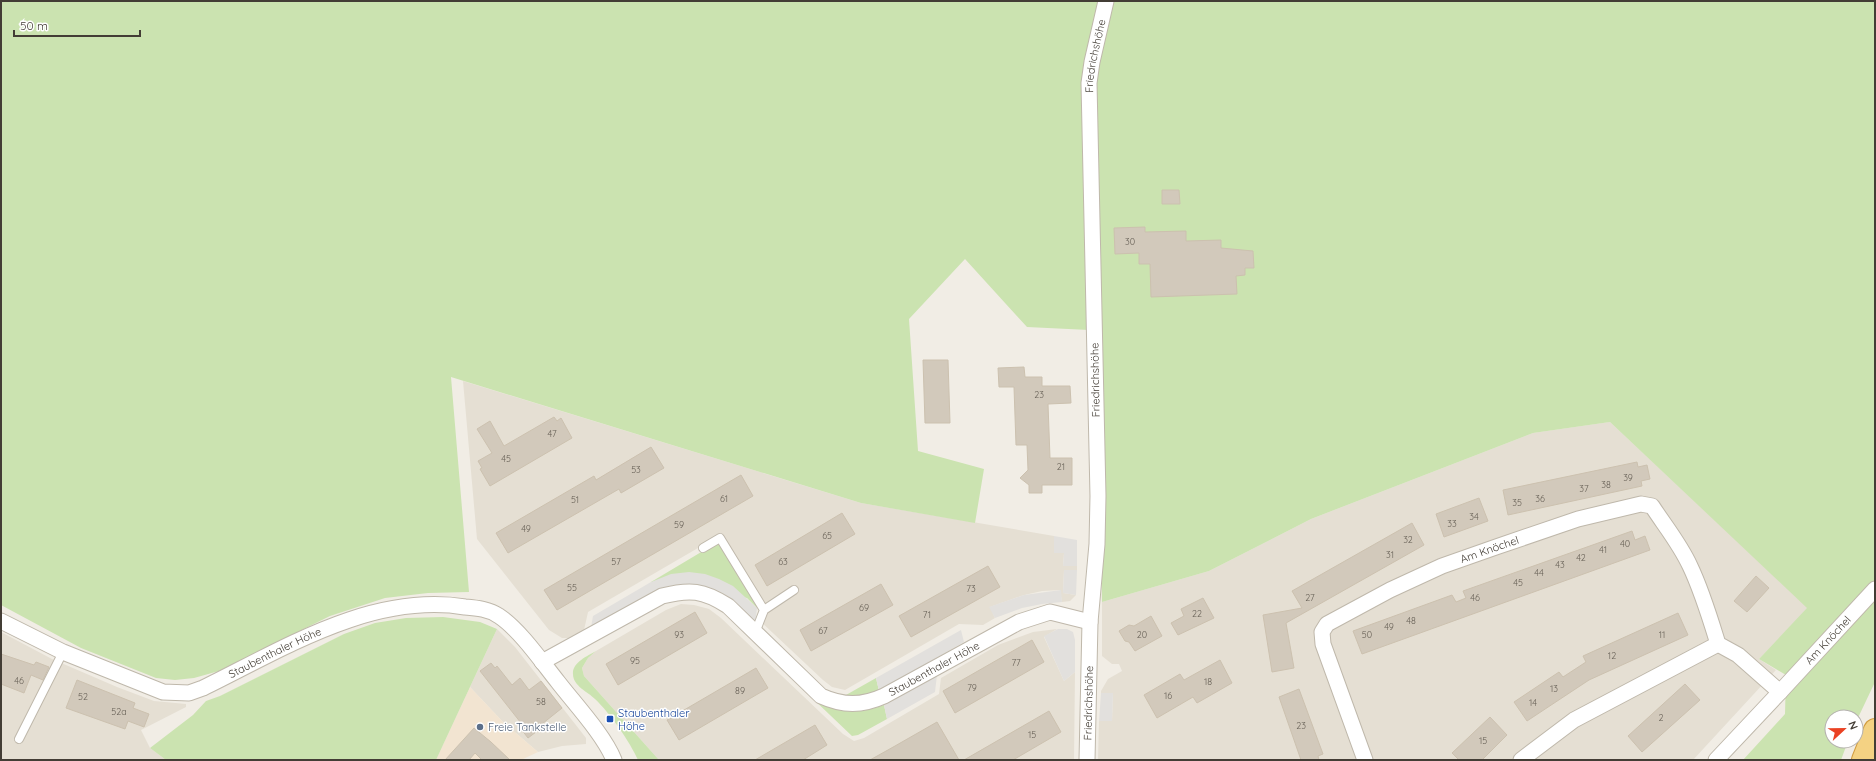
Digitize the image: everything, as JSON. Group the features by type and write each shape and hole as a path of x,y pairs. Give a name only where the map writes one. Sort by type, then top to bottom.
{"highway":[{"path":"1863,760 1875,730"}],"street":[{"name":"Friedrichshöhe","path":"1087,760 1090,622 1097,544 1098,496 1089,83 1092,62 1106,1"},
{"name":"Am Knöchel","path":"1365,760 1323,644 1322,632 1327,624 1390,590 1442,566 1578,519 1641,504 1652,506 1673,536 1690,566 1707,607 1718,644"},
{"name":"Am Knöchel","path":"1716,760 1875,588"},
{"name":"Staubenthaler Höhe","path":"542,662 662,596 679,592 697,591 713,597 728,606 821,696 833,702 849,704 865,703 884,696 1019,622 1050,612 1090,622"},
{"name":"Staubenthaler Höhe","path":"1,621 63,652 163,692 189,692 203,688 348,620 375,612 444,603 486,610 499,616 511,626 542,662 612,753 614,760"},
{"path":"1521,760 1574,720 1718,644 1738,655 1780,692"}],"lane":[{"path":"703,548 720,538 764,610"},
{"path":"755,633 764,610 794,590"},
{"path":"19,740 63,652"}],"shaded area":[{"path":"463,381 861,503 1054,536 1054,553 1064,553 1063,566 1077,566 1077,570 1064,570 1063,593 1076,595 1070,601 1062,602 1060,590 1042,591 1024,595 990,607 995,618 983,625 959,624 845,690 832,687 823,680 760,621 763,604 722,534 588,612 584,630 568,638 562,638 549,630 477,539"},
{"path":"1610,422 1808,608 1759,659 1776,670 1693,760 1098,760 1099,721 1112,721 1113,693 1101,693 1101,691 1108,679 1122,671 1119,664 1112,664 1102,656 1102,602 1209,571 1311,519 1533,433"},
{"path":"1054,536 1077,540 1077,566 1063,566 1064,553 1054,553"},
{"path":"1064,570 1077,570 1076,595 1063,593"},
{"path":"689,572 705,574 733,586 757,608 755,623 694,585 590,633 593,616 651,582 671,574"},
{"path":"1061,590 1062,602 1022,608 995,618 989,607 1024,595"},
{"path":"681,604 694,605 709,609 721,618 843,734 854,741 864,738 939,694 941,678 998,645 1033,632 1057,629 1044,637 1064,681 1075,672 1074,760 659,760 584,676 582,668 588,658 596,651 666,610"},
{"path":"497,629 515,647 586,738 586,744 562,746 538,752 503,722 470,687"},
{"path":"1058,629 1067,629 1073,632 1075,640 1075,672 1064,681 1044,636"},
{"path":"961,630 964,642 879,691 876,678"},
{"path":"1,632 52,659 117,687 154,701 186,704 186,707 141,730 150,748 166,760 1,760"},
{"path":"937,675 935,692 887,719 884,705"},
{"name":"Freie Tankstelle","path":"470,687 503,722 538,752 521,760 436,760"},
{"path":"1101,693 1113,693 1112,721 1099,721"}],"green space":[{"path":"1,1 1875,1 1875,682 1862,709 1824,709 1824,749 1845,749 1841,760 1743,760 1785,714 1786,675 1759,659 1807,608 1610,422 1533,433 1311,519 1209,571 1102,602 1101,544 1089,330 1027,327 965,259 909,319 918,451 984,469 975,523 861,503 451,377 469,592 428,593 385,598 330,616 219,671 194,678 175,680 156,678 81,648 1,605"},
{"path":"718,542 721,544 757,608 747,598 651,582"},
{"path":"443,617 480,622 497,629 436,760 166,760 150,748 193,715 206,701 220,696 344,634 375,623 406,618"},
{"path":"596,651 588,658 582,668 584,676 659,760 638,760 625,736 607,712 595,699 575,682 573,670 577,663"},
{"path":"876,678 879,691 860,697 846,695"},
{"path":"809,695 827,706 845,711 864,711 884,705 887,719 858,735 852,736"}],"building":[{"path":"1162,190 1179,190 1180,204 1162,204"},
{"path":"1145,227 1145,232 1186,231 1186,241 1221,240 1221,248 1253,251 1254,268 1245,268 1245,275 1236,276 1237,294 1151,297 1150,264 1139,264 1139,253 1115,254 1114,228"},
{"path":"923,360 948,360 950,423 925,423"},
{"path":"1024,367 1025,377 1042,377 1042,386 1070,386 1071,403 1048,404 1050,458 1072,458 1072,485 1042,485 1042,493 1029,493 1029,485 1020,478 1028,470 1027,445 1016,445 1014,387 999,387 998,368"},
{"path":"554,417 557,421 561,418 572,438 490,486 480,469 482,468 478,461 492,453 477,429 490,421 504,446"},
{"path":"651,447 664,468 621,493 619,489 508,553 496,533 594,476 596,480"},
{"path":"1637,462 1638,467 1647,465 1650,479 1641,481 1642,486 1508,515 1503,490"},
{"path":"741,475 753,496 557,610 544,590"},
{"path":"1479,498 1488,521 1444,537 1436,514"},
{"path":"842,513 855,534 767,586 755,565"},
{"path":"1412,523 1424,545 1286,623 1294,668 1272,672 1263,615 1302,608 1292,591"},
{"path":"1632,531 1635,540 1645,536 1650,550 1362,654 1353,631 1452,595 1456,602 1466,598 1463,591"},
{"path":"988,566 1000,587 911,637 899,616"},
{"path":"1756,576 1769,588 1747,612 1734,601"},
{"path":"881,584 893,605 811,651 800,630"},
{"path":"1203,598 1214,618 1178,635 1171,623 1184,616 1181,609"},
{"path":"695,612 707,633 618,685 606,664"},
{"path":"1678,613 1688,635 1589,680 1527,721 1514,702 1559,672 1563,677 1586,662 1583,656"},
{"path":"1151,616 1162,636 1135,651 1129,642 1125,641 1119,631 1129,625 1134,626"},
{"path":"1032,640 1044,662 955,713 943,691"},
{"path":"1,654 34,665 36,662 49,667 43,680 31,675 24,693 1,684"},
{"path":"1220,660 1232,683 1197,703 1193,697 1157,718 1144,695 1180,674 1184,680"},
{"path":"491,663 495,668 497,666 512,685 520,678 529,690 541,681 562,708 542,724 544,726 528,738 518,725 521,723 480,671"},
{"path":"756,668 768,688 679,740 667,720"},
{"path":"77,680 135,703 133,708 149,714 144,727 128,721 125,729 66,708"},
{"path":"1685,684 1700,700 1642,752 1628,736"},
{"path":"1299,689 1323,754 1318,756 1319,760 1301,760 1279,697"},
{"path":"1049,711 1061,732 1013,760 964,760"},
{"path":"1490,717 1507,735 1482,760 1459,760 1452,753"},
{"path":"937,722 959,760 870,760 895,746"},
{"path":"815,725 827,745 803,760 755,760"},
{"path":"474,728 510,760 482,760 475,753 469,760 445,760"}],"place":[{"name":"Staubenthaler Höhe","path":"610,719"},
{"name":"Freie Tankstelle","path":"480,727"}]}
